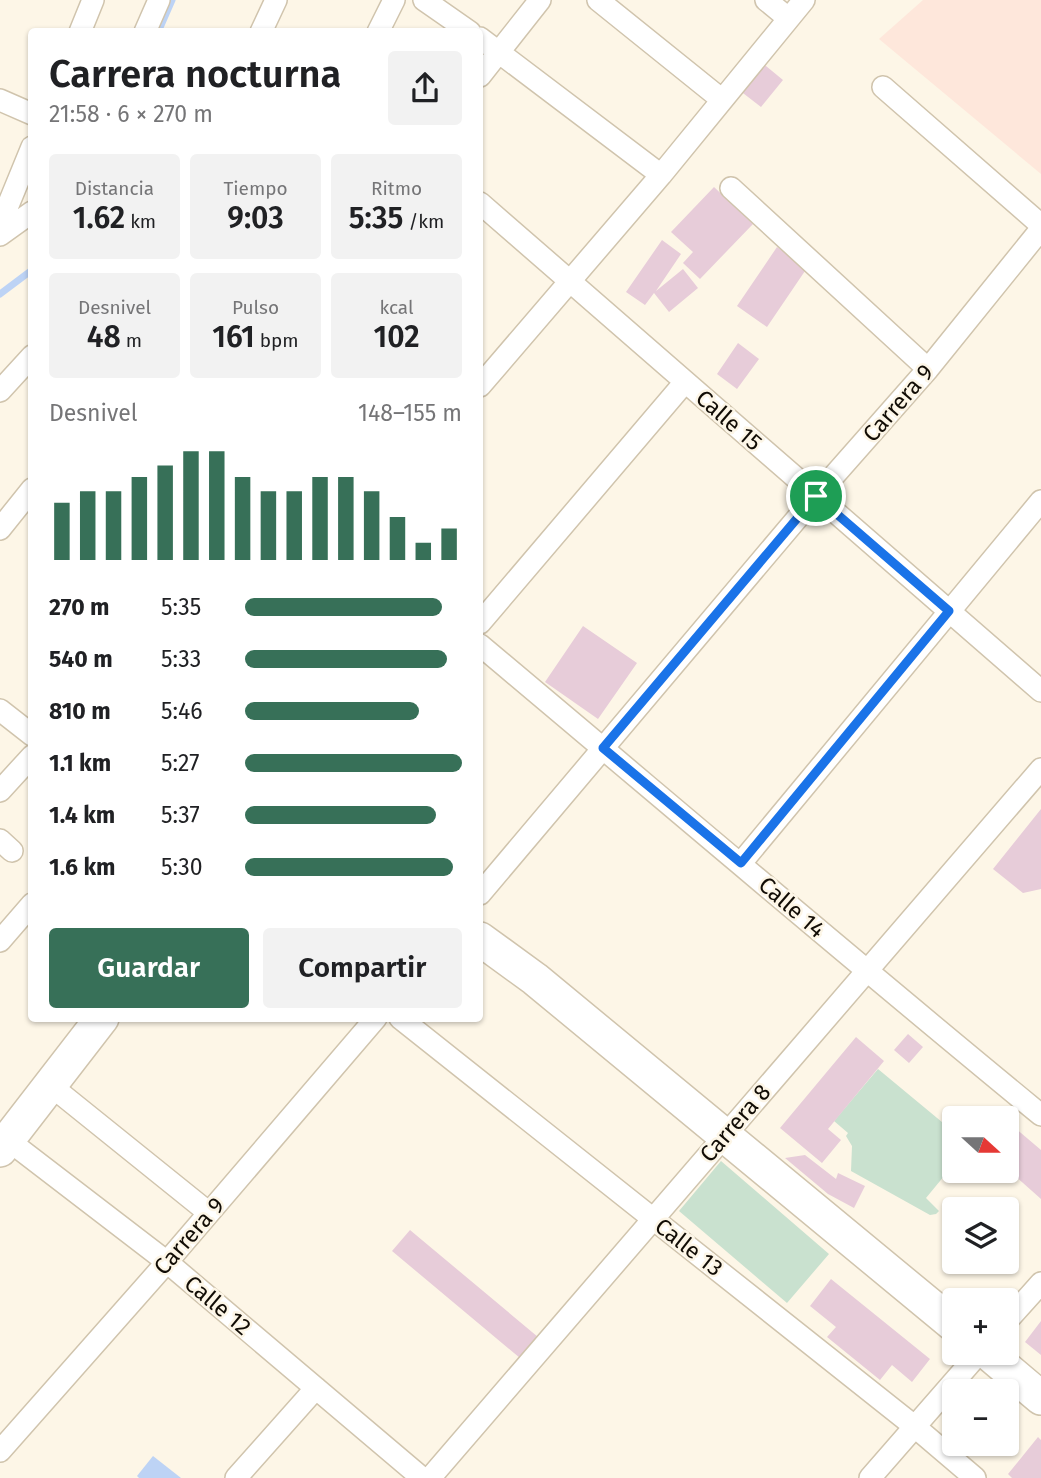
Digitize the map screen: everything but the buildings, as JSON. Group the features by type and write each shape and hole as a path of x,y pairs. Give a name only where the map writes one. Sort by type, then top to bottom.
{"main road":[{"path":"483,941 536,979 942,1315"},
{"path":"4,1145 99,1022"},
{"path":"1002,1365 1041,1398"}],"street":[{"path":"82,28 93,0"},
{"path":"147,28 159,0"},
{"path":"263,28 276,0"},
{"path":"379,28 394,0"},
{"path":"424,0 464,28"},
{"path":"483,72 540,0"},
{"path":"598,0 721,99"},
{"path":"766,0 788,18"},
{"path":"483,382 662,175 804,0"},
{"path":"483,40 662,175"},
{"path":"883,87 1041,227"},
{"path":"0,100 28,112"},
{"path":"0,225 28,159"},
{"path":"731,188 928,369"},
{"name":"Calle 15","path":"483,206 1041,691"},
{"path":"0,235 28,215"},
{"name":"Carrera 9","path":"483,890 816,496 928,369 1041,227"},
{"path":"0,391 28,360"},
{"path":"483,619 685,382"},
{"path":"0,529 28,494"},
{"path":"741,863 1041,501"},
{"name":"Calle 14","path":"483,648 1041,1115"},
{"path":"0,710 28,732"},
{"path":"0,791 28,760"},
{"name":"Carrera 8","path":"430,1478 1041,769"},
{"path":"0,941 28,909"},
{"name":"Carrera 9","path":"0,1451 167,1262 373,1022"},
{"name":"Calle 13","path":"405,1022 914,1426 975,1478"},
{"path":"50,1085 209,1213"},
{"name":"Calle 12","path":"4,1145 167,1262 422,1478"},
{"path":"1019,1308 1041,1283"},
{"path":"870,1478 968,1365"},
{"path":"236,1478 316,1388"}],"shaded area":[{"path":"923,0 1041,0 1041,174 879,39"}],"green space":[{"path":"878,1069 942,1122 942,1179 926,1198 939,1211 930,1215 851,1171 852,1146 846,1136 848,1133 834,1121"},
{"path":"721,1161 829,1254 787,1303 679,1211"}],"water":[{"path":"153,1456 181,1478 139,1478 137,1476"}],"waterway":[{"path":"160,28 172,0"},
{"path":"0,294 28,273"}],"route":[{"path":"816,496 949,611 741,863 603,748 816,496"}]}
